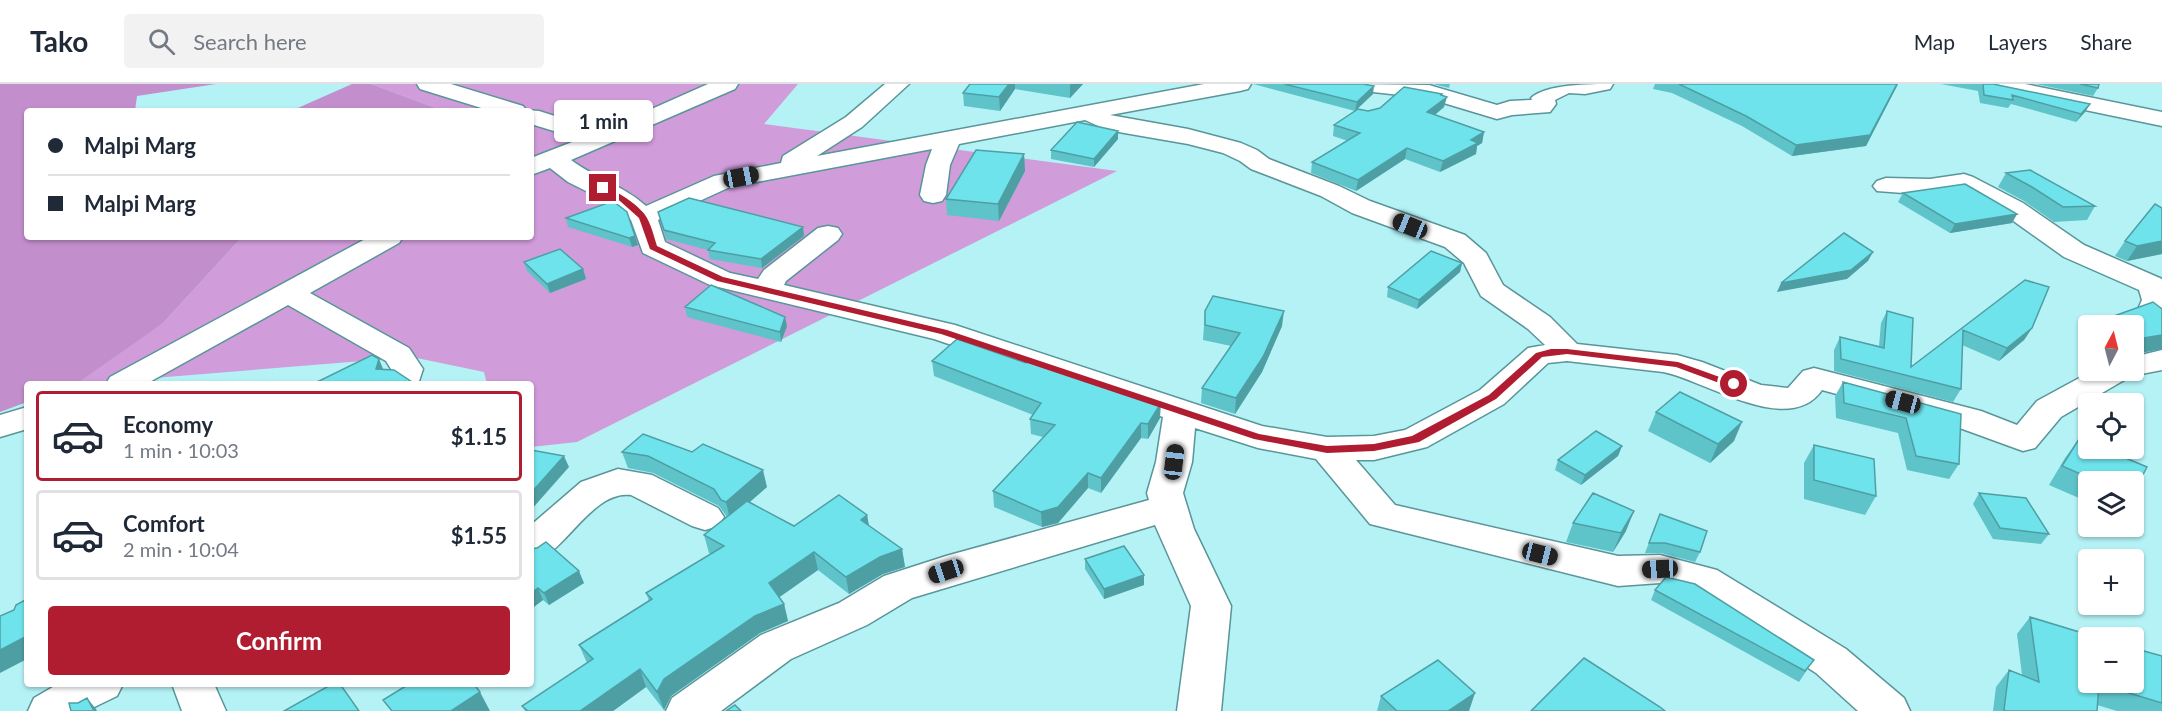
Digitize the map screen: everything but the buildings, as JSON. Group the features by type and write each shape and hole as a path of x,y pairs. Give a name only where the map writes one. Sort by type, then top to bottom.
{"street":[{"path":"429,84 505,108"},
{"path":"542,163 603,139 727,84"},
{"path":"778,170 854,122 898,84"},
{"path":"643,217 723,181 1240,84"},
{"path":"1364,84 1430,92 1497,112 1510,108 1542,107 1545,104 1541,99 1543,97 1564,86 1585,87 1602,84"},
{"path":"1993,84 2162,119"},
{"path":"1374,108 1396,88"},
{"path":"1084,113 1107,123 1194,138 1252,155 1260,164 1330,191 1360,207 1455,241 1476,259 1491,290 1539,323 1556,338 1567,352"},
{"path":"534,117 603,139"},
{"path":"933,195 938,165 948,140"},
{"path":"542,163 623,199 643,217 653,247 720,279 944,332 1258,437 1327,450 1374,448 1415,439 1492,397 1539,355 1567,352 1678,365 1734,384 1753,394 1789,399 1803,394 1814,378 1970,419 2023,440 2049,409 2099,381"},
{"path":"1886,186 1930,187 1964,182 2014,209 2074,251 2152,285 2157,300 2153,309 2162,317"},
{"path":"767,289 774,276 828,234"},
{"path":"128,381 384,240"},
{"path":"289,293 398,355 407,369 403,381"},
{"path":"2144,364 2162,360"},
{"path":"1180,411 1174,462 1165,492 1175,529 1211,606 1199,711"},
{"path":"0,426 24,419"},
{"path":"1327,450 1383,515 1618,571 1660,569 1703,580 1831,661 1888,711"},
{"path":"534,543 594,491 618,481 639,484 705,516"},
{"path":"688,711 776,647 853,614 898,587 1168,508"},
{"path":"50,711 76,695 95,687"},
{"path":"194,687 204,711"}],"shaded area":[{"path":"0,84 216,84 137,96 135,108 24,108 24,240 239,240 163,323 80,381 24,381 24,403 0,412"},
{"path":"352,84 371,84 436,108 298,108"},
{"path":"371,84 798,84 764,124 1117,171 577,442 534,447 534,381 486,381 484,372 412,357 117,381 80,381 79,378 163,323 239,240 534,240 534,108 436,108"}],"route":[{"path":"603,188 623,199 643,217 653,247 720,279 944,332 1258,437 1327,450 1374,448 1415,439 1492,397 1539,355 1551,352 1678,365 1734,384"}]}
